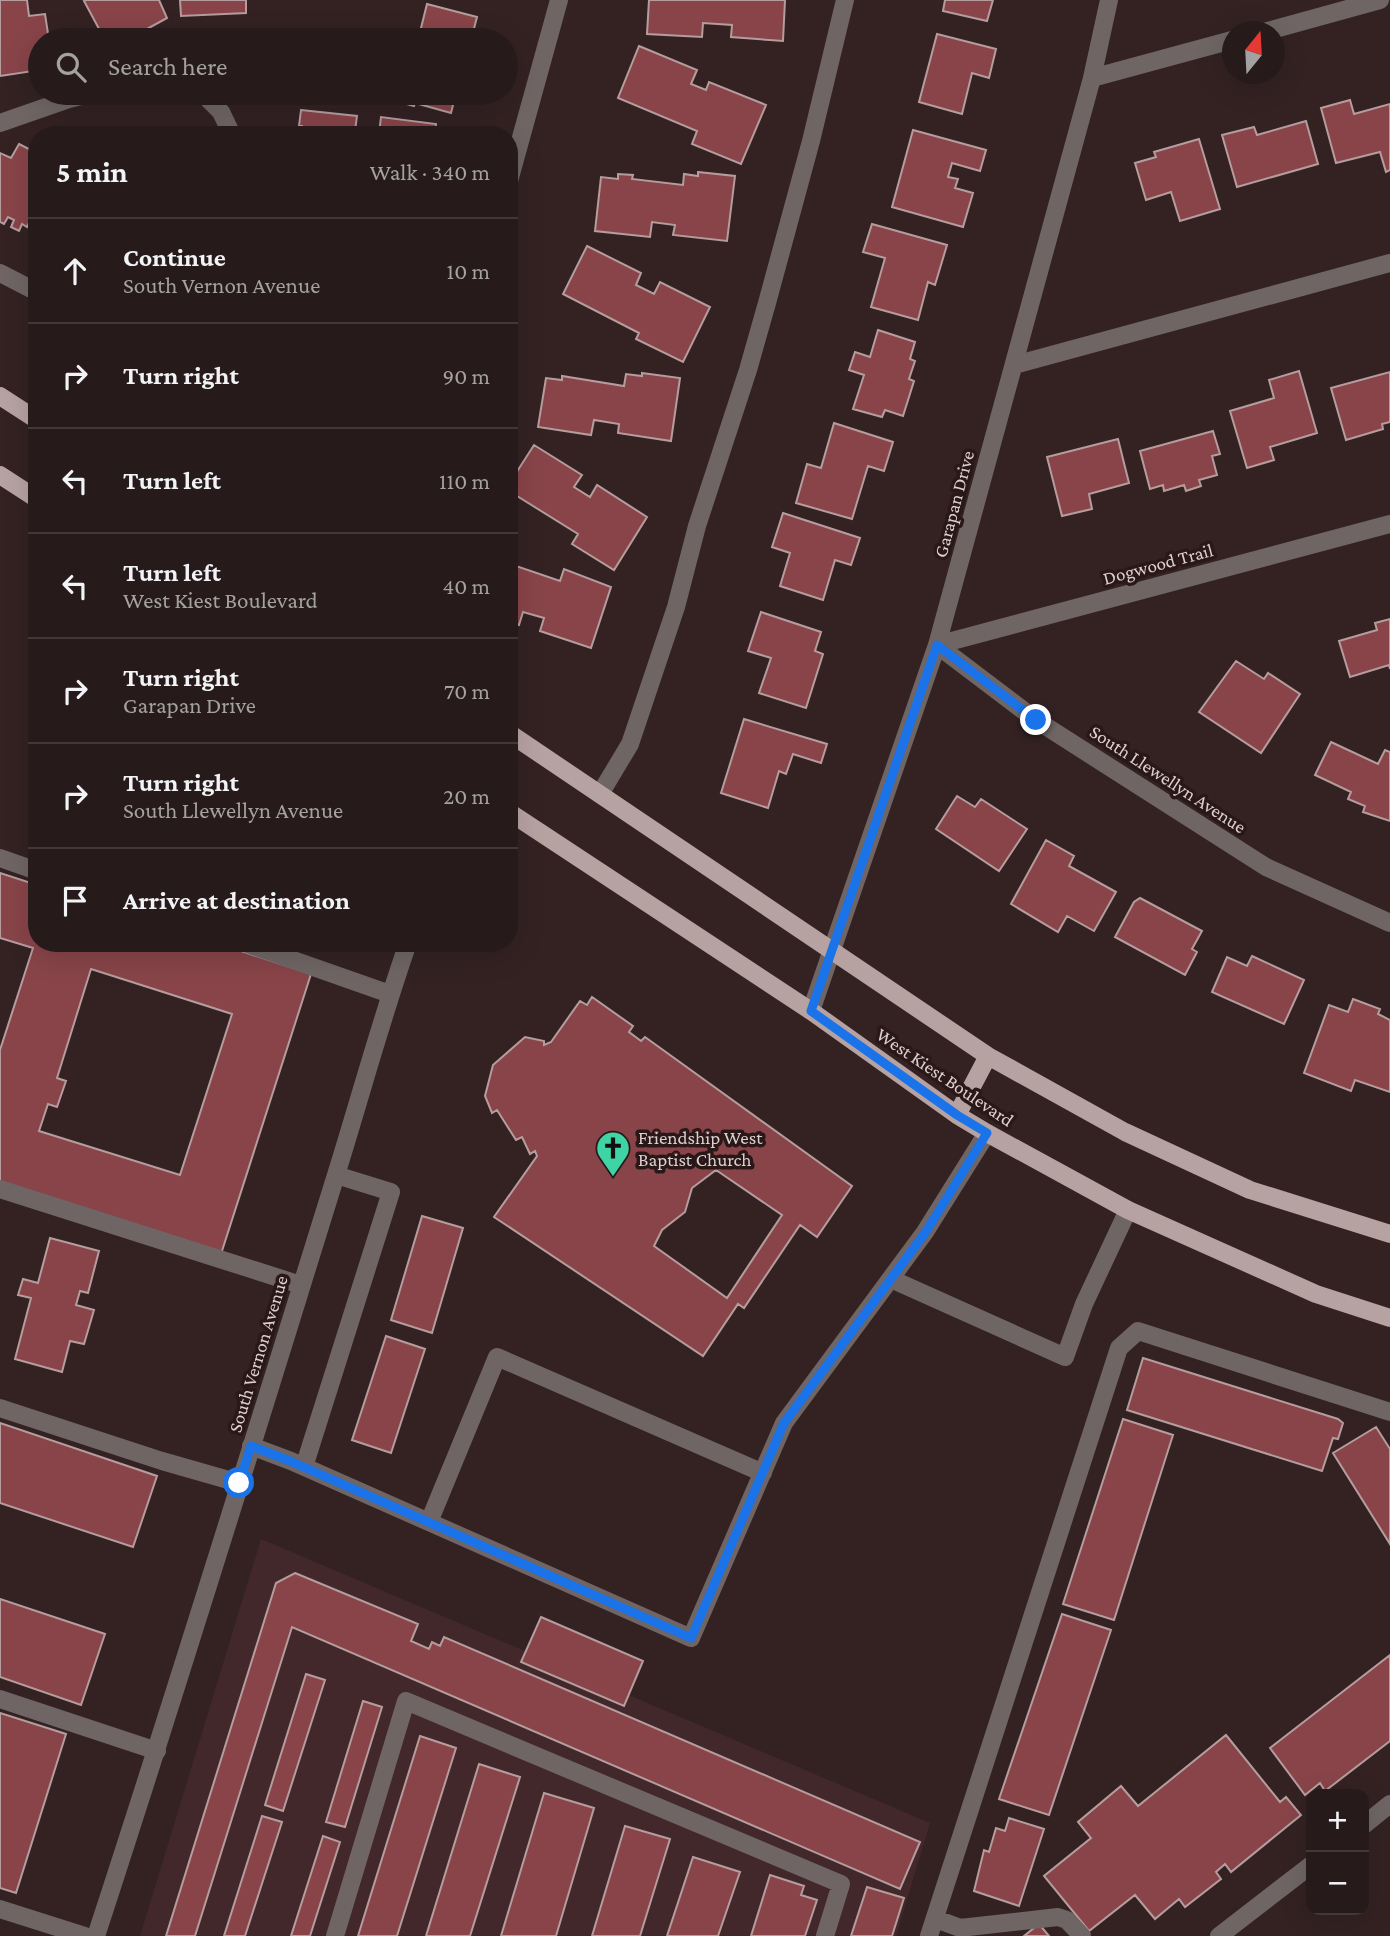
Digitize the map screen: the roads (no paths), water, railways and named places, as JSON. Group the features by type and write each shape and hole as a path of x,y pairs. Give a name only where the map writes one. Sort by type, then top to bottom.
{"main road":[{"path":"0,396 28,414"},
{"path":"0,475 28,493"},
{"path":"518,739 988,1056 1125,1132 1250,1190 1390,1234"},
{"name":"West Kiest Boulevard","path":"518,818 811,1011 957,1115 987,1133 1128,1210 1316,1294 1390,1318"},
{"path":"957,1115 988,1056"}],"street":[{"path":"518,148 559,0"},
{"path":"600,794 630,744 676,607 697,526 767,303 814,129 845,0"},
{"name":"Garapan Drive","path":"811,1011 830,949 937,645 1092,78 1109,0"},
{"path":"1285,26 1380,0"},
{"path":"1092,78 1222,43"},
{"path":"0,123 52,105"},
{"path":"215,105 221,111 228,126"},
{"path":"1014,365 1390,263"},
{"path":"0,273 28,287"},
{"name":"Dogwood Trail","path":"937,645 1390,524"},
{"name":"South Llewellyn Avenue","path":"937,645 1036,720 1266,867 1390,923"},
{"path":"0,858 28,868"},
{"path":"271,952 390,993"},
{"name":"South Vernon Avenue","path":"96,1936 405,952"},
{"path":"251,1446 691,1638 784,1423 925,1233 987,1133"},
{"path":"304,1467 391,1192 336,1175"},
{"path":"0,1189 301,1285"},
{"path":"891,1279 1065,1357 1083,1304 1128,1210"},
{"path":"929,1936 1119,1348 1138,1331 1390,1412"},
{"path":"429,1522 497,1357 763,1473"},
{"path":"0,1408 239,1483"},
{"path":"0,1699 156,1751"},
{"path":"335,1936 406,1701 841,1884 825,1936"},
{"path":"1369,1821 1390,1804"},
{"path":"1219,1936 1306,1869"},
{"path":"0,1909 85,1936"},
{"path":"936,1919 960,1928 1058,1917 1067,1920 1082,1936"}],"place":[{"name":"Friendship West Baptist Church","path":"613,1178"}]}
